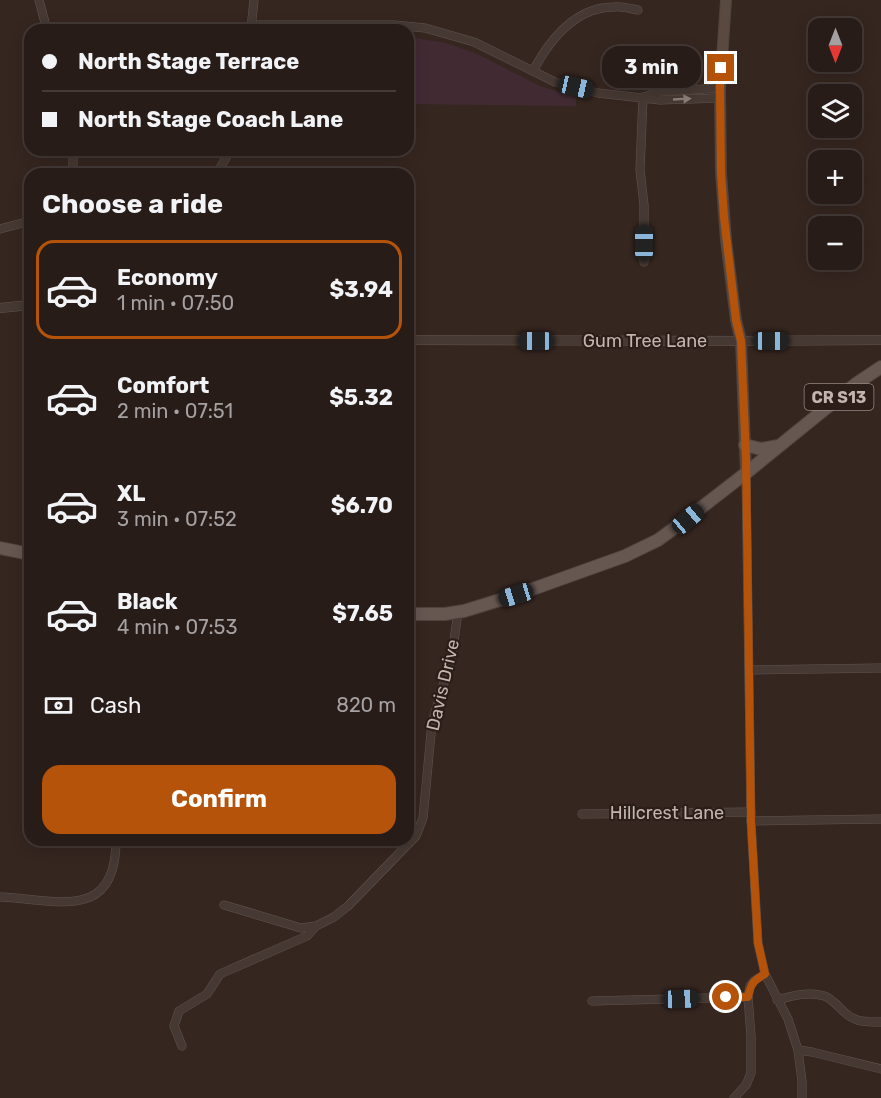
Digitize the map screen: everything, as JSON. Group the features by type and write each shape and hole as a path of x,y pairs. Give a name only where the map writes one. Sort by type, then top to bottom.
{"main road":[{"path":"726,0 720,93 721,173 726,240 736,320 741,341 746,473"},
{"name":"CR S13","path":"414,614 458,612 516,595 625,556 658,540 684,522 857,383 881,367"},
{"path":"745,445 761,449 779,446"},
{"path":"0,548 24,553"}],"street":[{"path":"39,0 45,24"},
{"path":"251,24 254,0"},
{"path":"533,71 560,30 585,12 614,6 638,10"},
{"path":"414,27 474,42 555,82 598,93 644,97 658,92 720,93"},
{"path":"644,97 639,170 644,205 644,262"},
{"path":"0,229 24,223"},
{"path":"0,308 24,306"},
{"name":"Gum Tree Lane","path":"414,340 881,340"},
{"path":"746,473 751,817 758,943 765,974 788,1019 798,1050 802,1098"},
{"name":"Davis Drive","path":"414,838 423,818 432,723 452,655 458,612"},
{"path":"750,670 881,668"},
{"name":"Hillcrest Lane","path":"582,814 881,819"},
{"path":"0,897 56,903 82,901 96,894 107,884 116,858 116,846"},
{"name":"Davis Drive","path":"182,1046 174,1026 179,1011 207,994 220,974 307,936 316,926 334,917 348,906 406,846"},
{"path":"224,905 301,927 316,926"},
{"path":"734,1098 746,1085 751,1073 748,997 750,986 765,974"},
{"path":"777,1000 801,995 824,996 835,1003 847,1016 859,1022 881,1022"},
{"path":"592,1001 748,997"},
{"path":"798,1050 881,1069"}],"shaded area":[{"path":"414,38 446,43 477,54 540,86 576,97 576,106 414,104"}],"route":[{"path":"721,68 721,173 724,217 736,320 741,341 746,458 751,821 758,943 765,974 750,986 748,997 726,997"}]}
